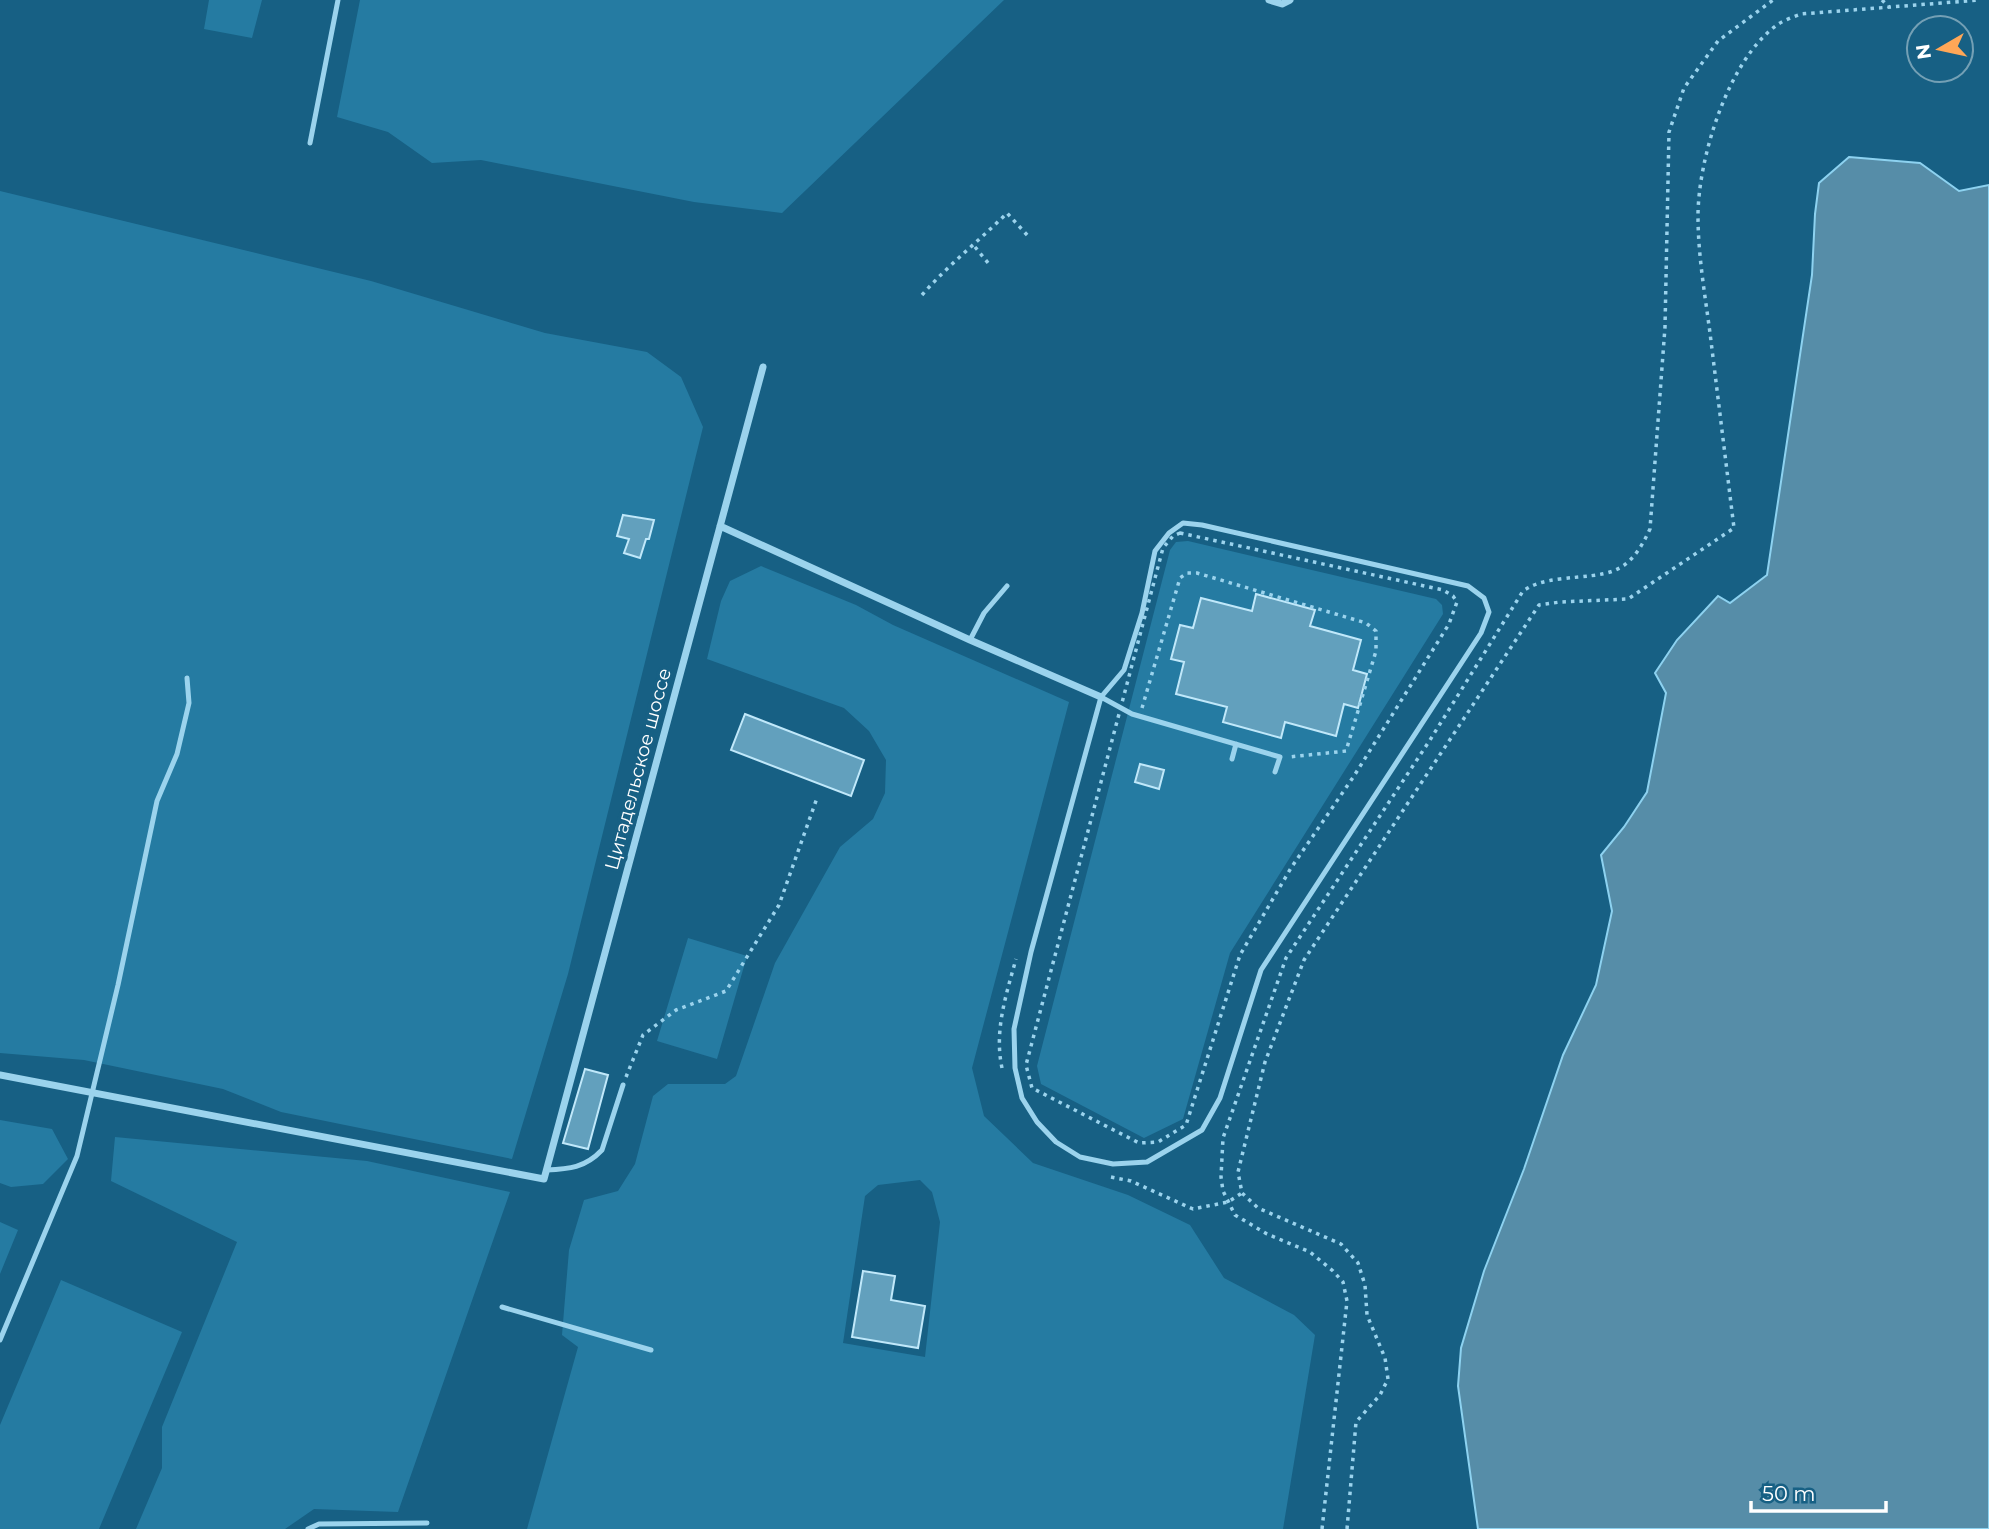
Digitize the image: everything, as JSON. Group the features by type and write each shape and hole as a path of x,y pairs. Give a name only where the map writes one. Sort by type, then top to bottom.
{"street":[{"path":"1269,0 1286,2"},
{"name":"Цитадельское шоссе","path":"93,1092 544,1179 763,367"},
{"path":"720,526 1101,697"},
{"path":"0,1075 93,1092"}],"lane":[{"path":"310,143 338,0"},
{"path":"1183,523 1202,525 1468,586 1483,598 1489,612 1481,633 1261,970 1220,1098 1202,1130 1147,1162 1113,1164 1080,1157 1056,1142 1037,1122 1023,1098 1015,1068 1014,1030 1031,952 1101,697 1124,670 1142,613 1155,551 1169,533 1183,523"},
{"path":"970,640 984,613 1007,586"},
{"path":"0,1340 77,1156 157,801 177,754 189,704 187,678"},
{"path":"1101,697 1139,716 1280,757 1275,772"},
{"path":"1232,760 1236,744"},
{"path":"546,1170 575,1168 602,1150 623,1086"},
{"path":"502,1307 651,1350"},
{"path":"308,1529 319,1524 427,1523"}],"path":[{"path":"1322,1529 1347,1301 1343,1282 1310,1252 1267,1234 1235,1215 1221,1177 1223,1138 1286,958 1430,740 1523,591 1541,582 1614,573 1625,567 1647,536 1654,490 1665,327 1669,132 1684,88 1718,41 1773,0"},
{"path":"1882,0 1889,7"},
{"path":"1347,1529 1356,1422 1380,1395 1388,1379 1385,1358 1367,1315 1365,1284 1358,1263 1341,1244 1258,1208 1242,1193 1238,1172 1265,1062 1304,960 1539,606 1560,602 1628,599 1734,528 1698,216 1701,181 1718,112 1735,78 1754,49 1777,25 1801,14 1980,0"},
{"path":"922,295 1007,213 1028,236"},
{"path":"974,246 989,264"},
{"path":"1180,533 1443,590 1457,602 1456,611 1449,624 1240,955 1186,1125 1158,1142 1139,1143 1032,1088 1026,1065 1122,709 1163,548 1173,536 1180,533"},
{"path":"1139,716 1180,578 1187,573 1197,573 1366,623 1376,631 1376,651 1346,751 1299,758"},
{"path":"623,1086 643,1035 676,1010 726,990 779,905 817,798"},
{"path":"1003,1075 999,1053 1002,1011 1016,958"},
{"path":"1107,1176 1131,1181 1192,1209 1228,1202 1242,1193"}],"shaded area":[{"path":"209,0 262,0 252,38 204,29"},
{"path":"360,0 1004,0 782,213 694,202 481,160 432,163 388,132 337,117"},
{"path":"1849,157 1920,163 1959,191 1989,185 1989,1529 1478,1529 1458,1386 1461,1348 1484,1271 1524,1169 1563,1055 1596,985 1612,911 1601,855 1647,792 1666,693 1655,673 1677,640 1718,596 1730,603 1767,575 1812,275 1819,183"},
{"path":"0,191 371,281 545,333 647,352 681,377 703,427 568,974 512,1159 281,1112 223,1089 84,1060 0,1053"},
{"path":"1188,541 1436,599 1442,605 1443,614 1230,953 1183,1119 1144,1138 1041,1084 1037,1066 1170,550 1176,542"},
{"path":"761,566 856,605 893,625 1069,702 972,1068 984,1116 1033,1163 1128,1195 1190,1225 1224,1278 1294,1315 1315,1335 1283,1529 527,1529 578,1347 562,1335 569,1250 584,1200 618,1191 635,1164 653,1096 668,1084 725,1084 736,1076 775,963 840,847 873,819 885,793 886,760 869,731 844,708 707,659 721,601 730,581","holes":["920,1180 932,1192 940,1222 925,1357 843,1343 865,1196 878,1185"]},
{"path":"688,938 747,956 717,1059 657,1041"},
{"path":"0,1120 52,1129 68,1159 43,1184 11,1187 0,1183"},
{"path":"115,1137 367,1161 510,1192 398,1512 314,1509 285,1529 136,1529 162,1468 162,1427 237,1242 111,1181"},
{"path":"0,1222 18,1230 0,1274"},
{"path":"61,1280 182,1332 99,1529 0,1529 0,1425"}],"building":[{"path":"623,515 654,520 640,558 624,553 629,539 617,536"},
{"path":"1256,594 1315,610 1310,626 1361,640 1353,670 1367,674 1358,708 1344,704 1336,736 1285,722 1281,738 1223,722 1227,707 1176,694 1184,662 1171,659 1180,625 1193,628 1201,598 1252,611"},
{"path":"745,714 864,760 851,796 731,750"},
{"path":"1140,764 1164,770 1159,789 1135,782"},
{"path":"585,1069 608,1075 588,1149 563,1143"},
{"path":"863,1271 895,1276 891,1300 925,1306 918,1348 852,1337"}]}
